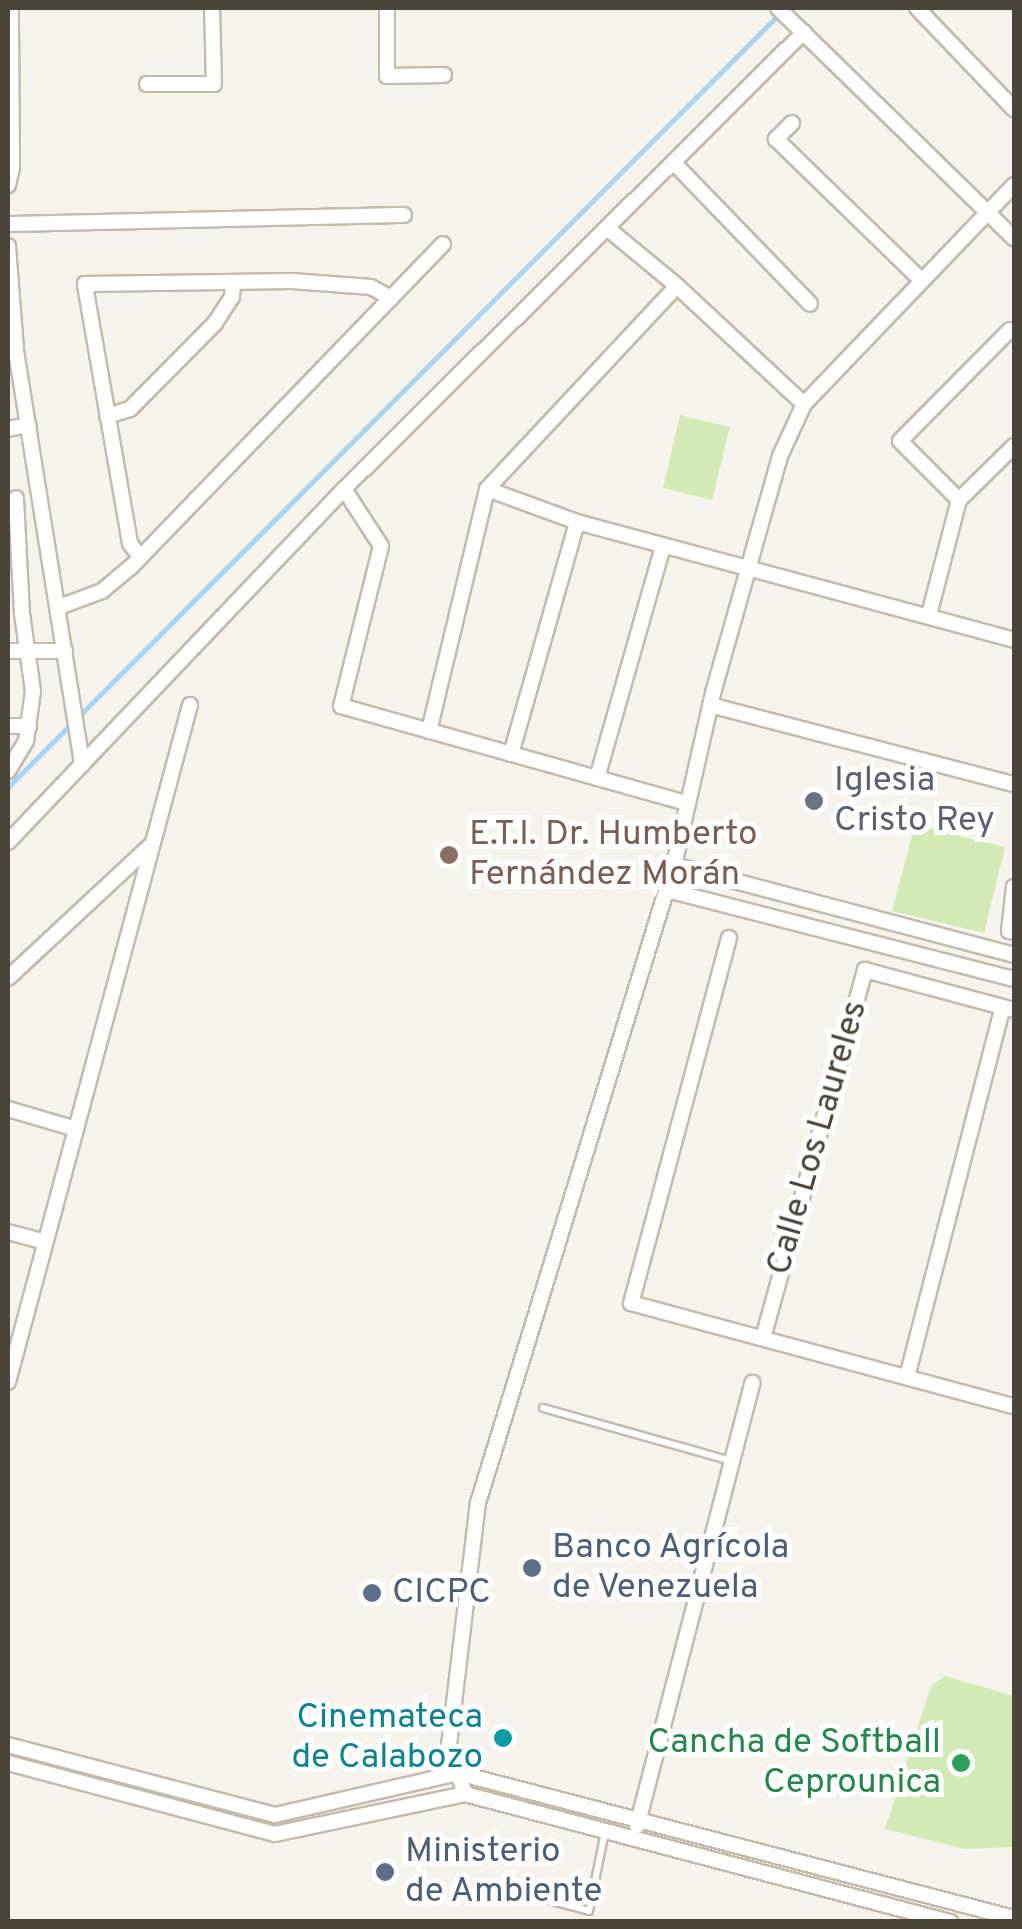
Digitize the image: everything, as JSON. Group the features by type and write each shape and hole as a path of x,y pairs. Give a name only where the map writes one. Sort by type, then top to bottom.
{"street":[{"path":"8,185 12,167 12,8"},
{"path":"147,84 214,84 212,8"},
{"path":"388,8 386,76 444,75"},
{"path":"778,8 1014,238"},
{"path":"917,8 1014,109"},
{"path":"8,842 344,489 804,32"},
{"path":"792,123 776,139 921,280"},
{"path":"673,162 810,304"},
{"path":"464,1794 449,1745 478,1503 674,866 710,705 780,456 804,404 1014,185"},
{"path":"8,224 404,215"},
{"path":"607,228 677,286 804,404"},
{"path":"59,607 102,591 140,557 443,244"},
{"path":"8,246 12,351 29,426 82,765"},
{"path":"140,557 130,543 85,284 233,282 371,287 390,298"},
{"path":"106,416 130,409 215,322 232,297 233,282"},
{"path":"429,731 487,489 677,286"},
{"path":"959,500 900,441 1010,330"},
{"path":"8,429 29,426"},
{"path":"928,615 959,500 1014,446"},
{"path":"344,489 381,546 340,706 686,804"},
{"path":"487,489 577,522 1014,640"},
{"path":"8,771 30,726 30,650 13,571 12,498 40,494"},
{"path":"512,754 577,522"},
{"path":"597,778 663,546"},
{"path":"8,651 66,651"},
{"path":"8,1382 12,1352 46,1242 190,705"},
{"path":"710,705 1014,784"},
{"path":"8,726 30,726"},
{"path":"8,978 151,846"},
{"path":"674,866 1014,955"},
{"path":"1014,887 1009,931 1014,932"},
{"path":"667,890 1014,979"},
{"path":"729,938 631,1303 1014,1406"},
{"name":"Calle Los Laureles","path":"762,1338 865,970 1009,1008"},
{"path":"907,1378 1009,1008"},
{"path":"8,1110 76,1129"},
{"path":"8,1232 46,1242"},
{"path":"634,1837 752,1382"},
{"path":"8,1745 275,1815 458,1773 1014,1918"},
{"path":"8,1763 274,1834 464,1794 950,1922"}],"lane":[{"path":"543,1408 732,1462"},
{"path":"504,1888 588,1912 606,1830"}],"green space":[{"path":"680,415 730,427 712,500 663,488"},
{"path":"915,825 1005,847 984,933 892,911"},
{"name":"Cancha de Softball Ceprounica","path":"945,1676 1014,1696 1014,1847 964,1849 885,1829 931,1686"}],"waterway":[{"path":"8,787 779,14"}],"place":[{"name":"Iglesia Cristo Rey","path":"814,801"},
{"name":"E.T.I. Dr. Humberto Fernández Morán","path":"449,855"},
{"name":"Banco Agrícola de Venezuela","path":"532,1568"},
{"name":"CICPC","path":"372,1593"},
{"name":"Cinemateca de Calabozo","path":"503,1738"},
{"name":"Cancha de Softball Ceprounica","path":"961,1763"},
{"name":"Ministerio de Ambiente","path":"385,1872"}]}
